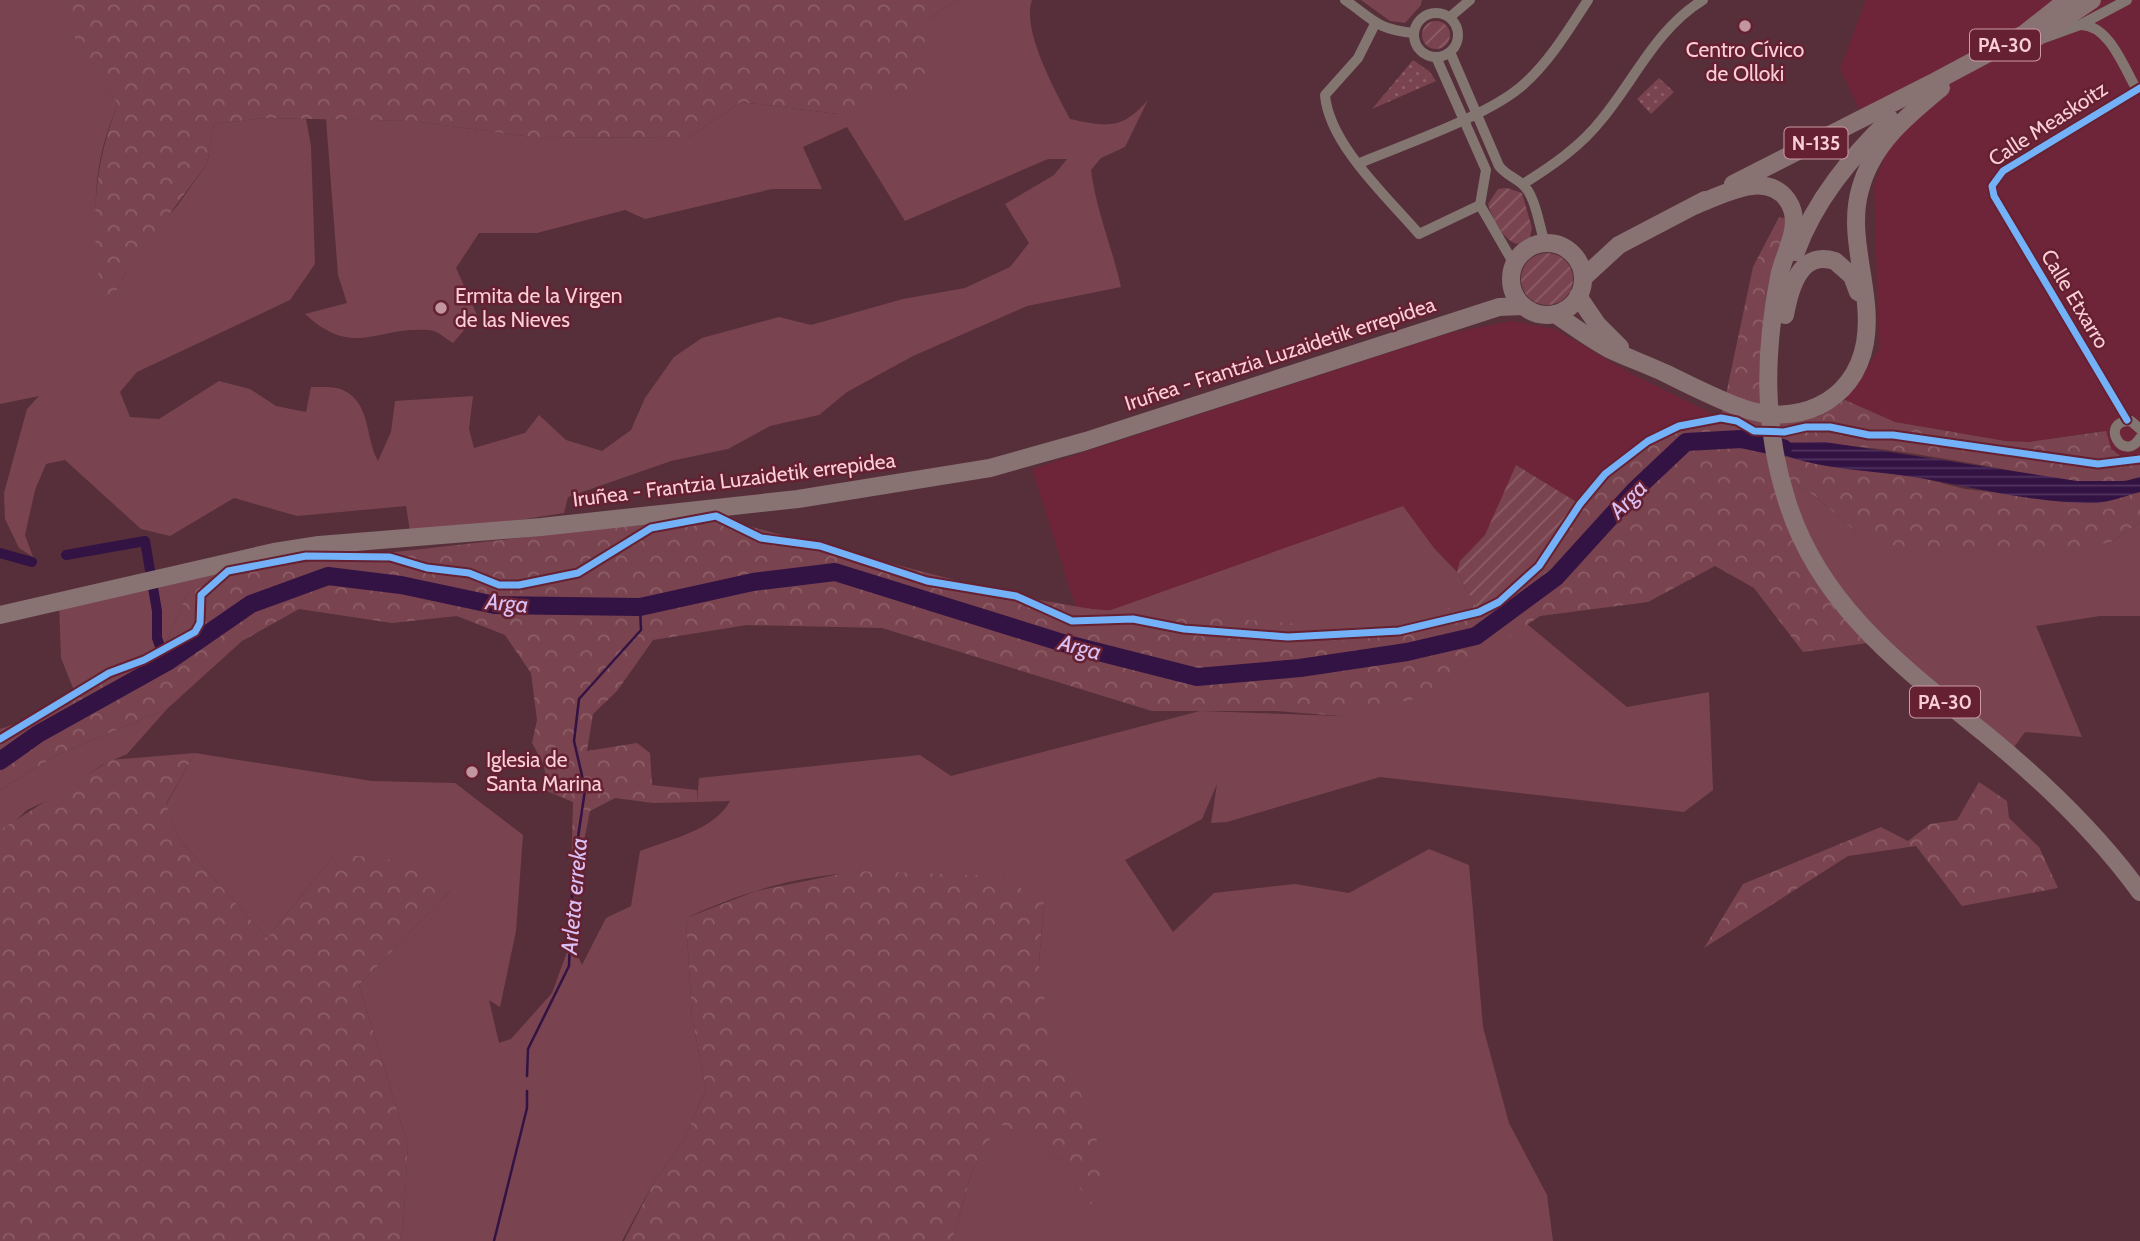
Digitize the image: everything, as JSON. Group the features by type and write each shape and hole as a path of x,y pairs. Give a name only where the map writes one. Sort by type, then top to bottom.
{"highway":[{"name":"PA-30","path":"1939,84 2032,41 2092,0"},
{"name":"PA-30","path":"2065,1 2024,34 1903,108 1862,146 1815,211 1798,246 1776,308 1767,384 1768,426 1791,517 1828,587 1856,623 1894,660 2050,790 2097,838 2140,892"},
{"name":"N-135","path":"1583,278 1619,245 1939,84"},
{"path":"1555,314 1608,349 1741,408 1773,415 1797,413 1830,402 1843,390 1862,358 1867,316 1857,226 1858,193 1871,160 1884,141 1901,120 1939,84"},
{"path":"1696,205 1745,186 1764,186 1778,191 1789,201 1794,221 1791,242 1779,276 1776,308"},
{"path":"1457,320 1499,307 1522,306 1538,314 1555,314 1572,305 1578,296 1583,278 1573,255 1555,244 1545,243 1526,249 1514,264 1511,285 1522,306"},
{"name":"N-135","path":"1573,255 1619,245"},
{"path":"1767,384 1790,289 1800,270 1813,261 1835,261 1848,270 1858,288 1860,345 1856,360 1838,388 1797,413"},
{"path":"1457,320 1511,285"},
{"path":"1578,296 1597,324 1633,358"},
{"name":"Iruñea - Frantzia Luzaidetik errepidea","path":"0,615 274,552 319,545 541,527 798,499 990,468 1098,438 1457,320"}],"street":[{"path":"1345,0 1375,24 1388,30 1413,33"},
{"path":"1435,0 1436,12"},
{"path":"1450,18 1471,0"},
{"path":"1360,163 1497,104 1523,85 1551,54 1588,0"},
{"path":"1523,184 1550,167 1586,137 1610,110 1651,48 1703,0"},
{"path":"2032,41 2080,25 2127,0"},
{"path":"1436,12 1450,18 1455,23 1458,38 1450,51 1436,57 1429,56 1417,47 1413,33 1418,20 1436,12"},
{"path":"1375,24 1358,58 1325,95 1326,113 1337,134 1419,234 1480,205"},
{"name":"Calle Measkoitz","path":"1994,196 1993,182 2003,171 2138,89 2104,35 2094,26 2080,25"},
{"path":"1450,51 1499,166 1510,178 1523,184 1530,194 1545,243"},
{"path":"1436,57 1486,170 1480,205 1514,264"},
{"path":"1484,186 1498,178 1510,178"},
{"name":"Calle Etxarro","path":"1994,196 2127,420 2140,429"},
{"path":"2127,420 2115,427 2116,441 2127,447 2135,445 2140,438"}],"shaded area":[{"path":"1866,0 2140,0 2140,453 2122,457 2111,449 2100,431 2029,442 2005,441 1895,422 1845,400 1879,349 1874,185 1902,109 1860,111 1840,69"},
{"path":"1512,321 1555,329 1630,373 1721,418 1679,426 1648,441 1605,474 1580,504 1516,465 1485,535 1460,561 1457,572 1434,548 1080,621 1032,469 1446,334"},
{"path":"1825,442 2077,481 2126,481 2140,477 2140,492 2111,501 2093,503 2028,498 1920,478 1816,464 1777,452 1759,443"}],"green space":[{"path":"0,0 69,0 82,53 118,104 101,157 97,182 96,232 105,312 126,272 152,233 177,206 207,164 214,124 265,118 306,119 311,146 315,264 290,300 137,372 120,392 130,417 159,419 219,381 250,389 276,406 306,412 311,387 336,388 352,396 358,403 378,461 391,432 395,401 473,396 469,429 474,448 525,433 539,415 566,440 602,451 631,430 645,398 674,357 702,338 779,317 811,325 903,299 965,288 1010,267 1029,243 1005,204 1054,175 1067,159 1048,159 905,221 847,127 803,147 822,189 772,189 645,219 625,210 537,233 479,233 456,268 477,315 453,343 432,330 410,330 352,338 337,335 305,314 347,303 338,275 326,119 412,121 532,137 688,138 741,102 838,114 925,21 957,0 1032,0 1030,13 1035,44 1070,119 1094,124 1113,124 1130,117 1148,100 1125,147 1101,158 1091,170 1121,287 1027,306 913,356 847,392 819,415 770,426 728,449 671,461 568,497 564,513 411,537 406,506 297,516 234,498 170,536 141,529 65,460 46,464 35,490 25,535 33,557 19,548 5,519 4,493 27,409 39,396 0,404"},
{"path":"68,0 957,0 925,21 925,83 838,114 741,102 688,138 532,137 412,121 265,118 214,124 207,164 126,272 105,313 97,260 95,207 102,155 118,104 77,47"},
{"path":"1361,0 1422,0 1421,5 1405,23 1390,21"},
{"path":"1436,21 1446,25 1450,35 1446,45 1436,49 1426,45 1422,35 1426,25"},
{"path":"1413,60 1429,71 1436,81 1372,109"},
{"path":"1659,78 1674,92 1651,114 1637,99"},
{"path":"1507,188 1522,193 1532,228 1530,237 1517,244 1503,233 1495,222 1488,204 1498,189"},
{"path":"1779,217 1794,221 1779,276 1768,425 1819,416 1845,400 1895,422 2005,441 2029,442 2106,431 2111,449 2122,457 2140,453 2140,477 2100,483 2058,480 1874,448 1823,444 1772,442 1774,452 1828,464 1922,478 1965,489 2095,503 2140,492 2140,522 2113,541 2066,554 1927,556 1857,533 1815,496 1779,475 1791,517 1875,642 1803,652 1754,588 1715,566 1648,602 1540,616 1418,698 1341,716 1276,711 1152,711 882,628 747,625 653,640 617,691 593,714 587,751 637,743 650,753 652,785 697,790 697,802 653,803 615,798 590,811 578,871 571,880 573,802 547,791 544,765 532,743 537,720 531,673 505,635 457,616 392,623 299,609 242,641 168,708 55,756 0,790 0,729 42,715 163,650 187,594 228,571 615,527 721,519 1016,596 1091,609 1400,631 1539,566 1580,504 1648,441 1679,426 1721,418 1753,267"},
{"path":"1547,253 1557,255 1565,261 1571,269 1571,289 1565,297 1557,303 1547,305 1537,303 1529,297 1523,289 1521,279 1523,269 1529,261 1537,255"},
{"path":"1516,465 1580,504 1548,551 1524,579 1479,612 1457,572 1460,561 1485,535"},
{"path":"1778,474 1815,496 1857,533 2113,541 2140,522 2140,616 2100,616 2036,626 2082,737 2025,732 2009,754 1828,588"},
{"path":"1403,506 1434,548 1457,572 1479,612 1399,631 1080,621"},
{"path":"228,571 187,594 163,650 109,673 75,693 61,658 59,602"},
{"path":"1527,624 1627,707 1709,692 1713,790 1684,812 1380,777 1227,822 1211,823 1217,784 1202,819 1125,860 1173,932 1214,893 1295,884 1349,893 1429,849 1469,865 1483,1027 1509,1123 1547,1195 1553,1241 952,1241 972,1171 999,1122 1062,1160 1045,1041 1039,963 1044,902 939,877 861,873 802,879 773,886 745,894 686,918 692,1017 706,1089 683,1141 655,1180 622,1241 399,1241 403,1231 408,1146 359,985 450,891 336,853 267,938 179,839 166,805 195,753 372,781 455,783 523,835 516,931 500,1007 489,1000 499,1043 511,1039 552,993 571,941 582,965 606,918 631,906 640,851 690,833 714,820 723,811 730,801 697,802 699,778 920,755 951,776 1200,711 1341,716 1479,654"},
{"path":"168,708 127,754 102,765 55,797 27,810 0,835 0,790 55,756"},
{"path":"195,753 166,804 179,839 267,938 336,853 414,863 450,891 359,985 408,1146 403,1231 399,1241 0,1241 0,830 111,760"},
{"path":"1979,782 2007,801 2009,818 2039,847 2058,888 1962,906 1916,846 1848,856 1704,948 1743,884 1881,827 1908,841 1930,824 1957,820"},
{"path":"855,871 1000,876 1044,902 1039,963 1052,1050 1079,1089 1105,1165 1091,1205 1062,1160 999,1123 972,1171 952,1241 624,1241 655,1180 683,1141 706,1089 692,1017 686,918 756,891"}],"waterway":[{"name":"Arga","path":"0,761 38,734 167,662 251,604 328,576 401,585 495,605 640,607 753,582 835,572 1063,643 1197,677 1300,668 1407,652 1476,636 1556,577 1635,490 1686,442 1741,439 1783,448"},
{"path":"66,555 145,541 157,611 157,638 166,663"},
{"path":"0,553 32,562"},
{"name":"Arleta erreka","path":"583,780 574,741 579,699 641,630 640,607"},
{"name":"Arleta erreka","path":"527,1076 528,1049 569,966 573,871 585,790"},
{"name":"Arleta erreka","path":"494,1241 527,1108 527,1091"}],"cycle path":[{"path":"2127,420 1994,196 1992,186 2003,171 2140,88"},
{"path":"0,739 109,673 144,660 195,632 200,623 201,595 228,571 306,556 390,557 427,568 469,573 499,585 519,585 578,573 651,528 716,516 761,538 820,546 927,581 1016,596 1072,621 1133,619 1184,629 1288,637 1399,631 1479,612 1499,602 1539,566 1580,504 1605,474 1648,441 1679,426 1721,418 1737,421 1754,431 1784,432 1806,427 1830,427 1869,435 1893,435 2098,464 2140,459"}],"place":[{"name":"Centro Cívico de Olloki","path":"1745,26"},
{"name":"Ermita de la Virgen de las Nieves","path":"441,308"},
{"name":"Iglesia de Santa Marina","path":"472,772"}]}
